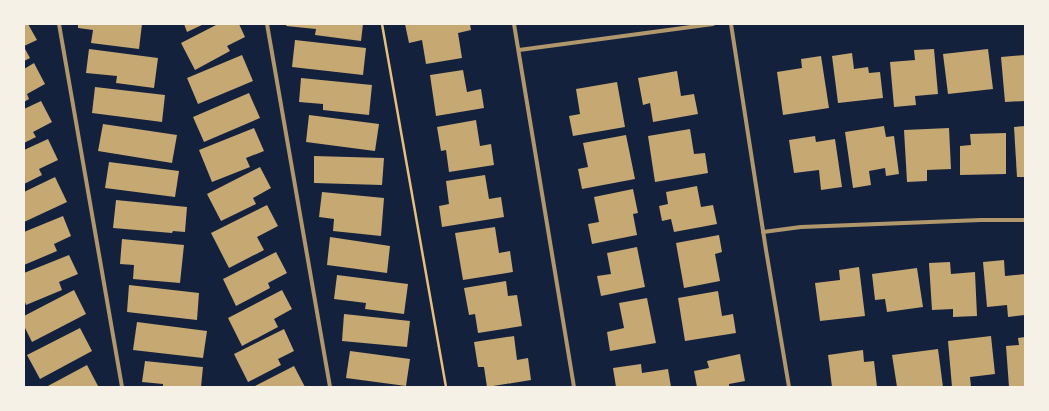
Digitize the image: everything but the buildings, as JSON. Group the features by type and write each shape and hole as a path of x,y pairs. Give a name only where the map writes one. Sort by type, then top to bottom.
{"street":[{"path":"59,24 122,387"},
{"path":"267,24 330,387"},
{"path":"514,24 574,387"},
{"path":"519,50 713,24"},
{"path":"731,24 763,232 789,387"},
{"path":"763,232 802,227 982,220 1025,220"}],"path":[{"path":"382,24 446,387"}]}
